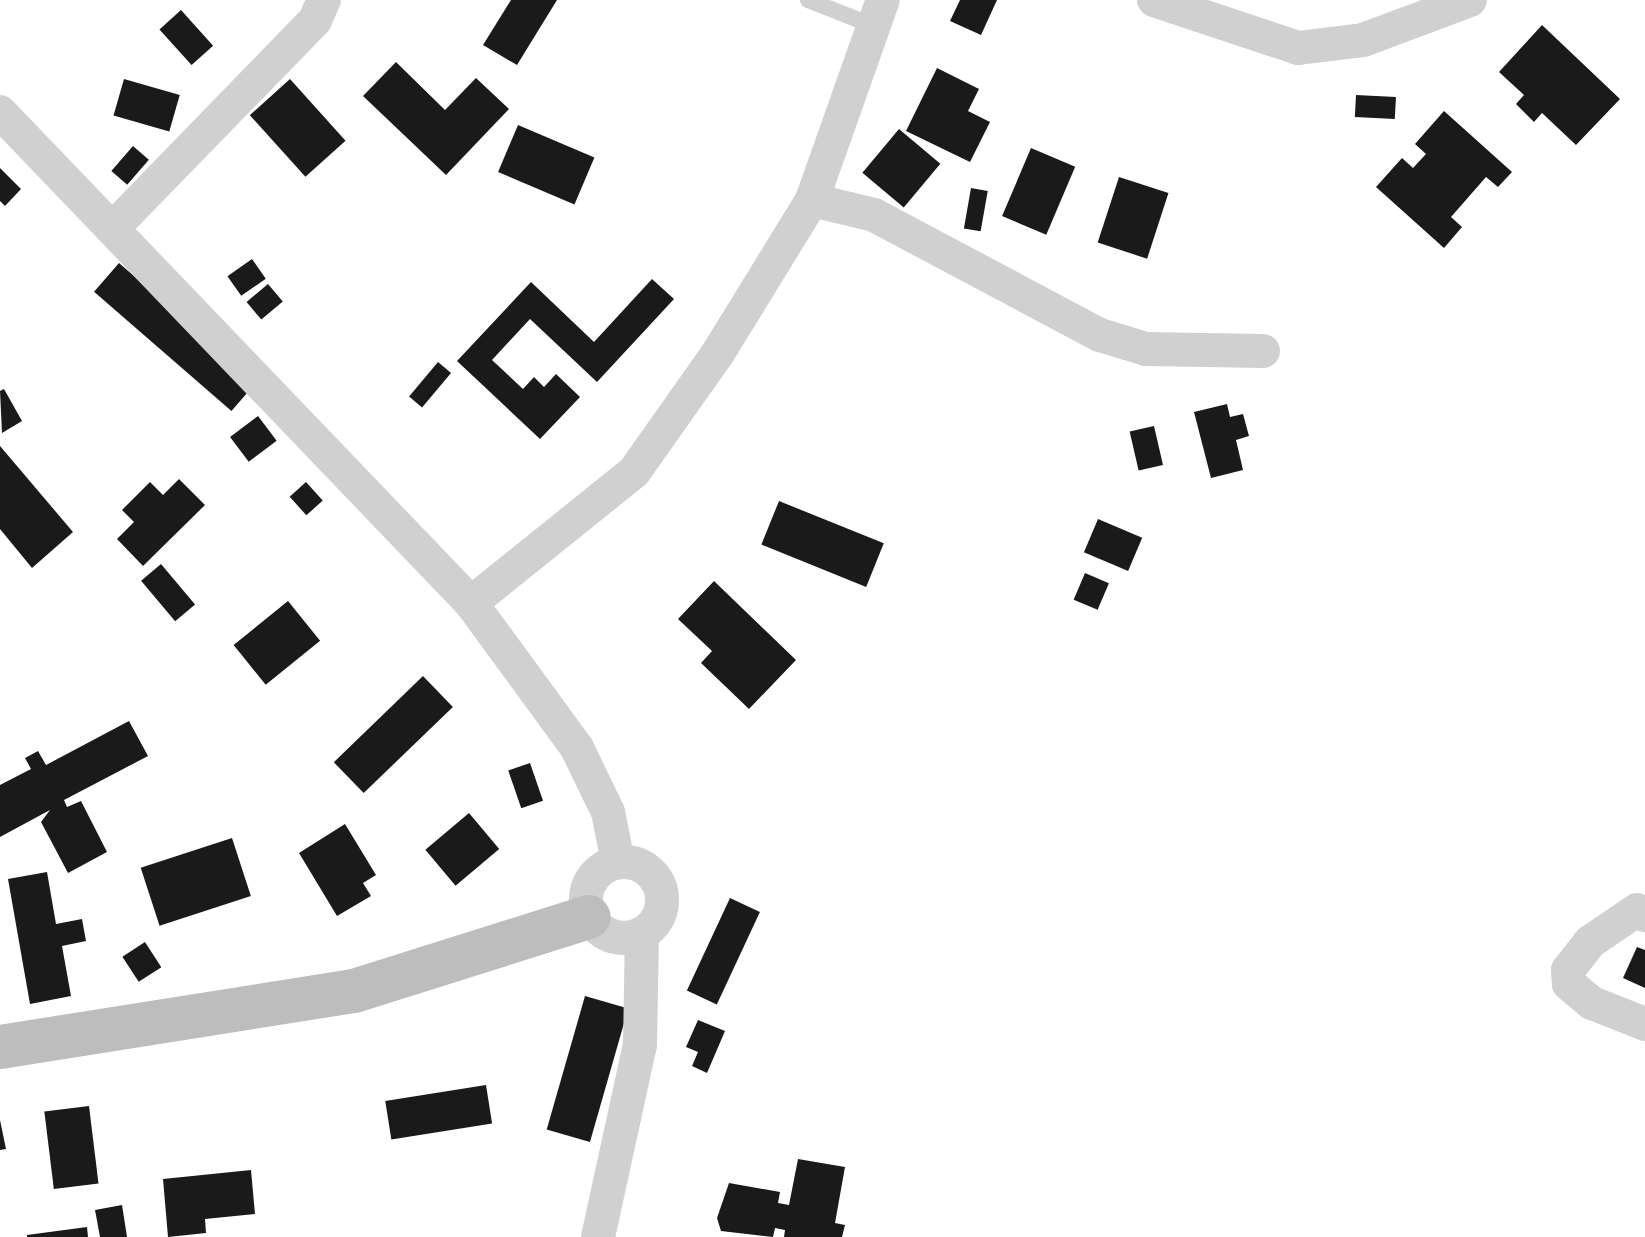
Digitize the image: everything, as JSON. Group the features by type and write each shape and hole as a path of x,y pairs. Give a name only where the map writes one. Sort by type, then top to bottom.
{"street":[{"path":"113,228 315,20 324,0"},
{"path":"1180,3 1298,48 1363,40 1470,0"},
{"path":"471,603 634,472 812,200 878,13"},
{"path":"0,112 471,603 577,748 608,812 618,862"},
{"path":"812,200 874,215 1100,335 1146,349 1263,351"},
{"path":"589,917 594,876 618,862 637,863 661,888 663,906 642,935 640,1045 598,1237"},
{"path":"1645,915 1637,910 1590,942 1568,970 1569,984 1592,1003 1645,1024"},
{"path":"589,917 606,935 642,935"},
{"path":"0,1047 354,991 589,917"}],"lane":[{"path":"808,0 878,13"}],"building":[{"path":"511,0 557,0 517,65 483,45"},
{"path":"960,0 997,0 981,35 950,21"},
{"path":"181,10 213,46 192,65 159,29"},
{"path":"1542,25 1620,99 1576,145 1542,113 1534,122 1516,104 1524,95 1499,72"},
{"path":"396,62 445,110 476,78 509,109 446,175 363,96"},
{"path":"937,68 979,89 968,111 990,122 970,162 906,131"},
{"path":"124,79 180,95 169,132 114,116"},
{"path":"290,79 346,141 305,177 250,115"},
{"path":"1356,95 1396,97 1395,119 1355,117"},
{"path":"1444,111 1512,172 1498,187 1486,177 1451,217 1462,227 1444,248 1376,187 1402,158 1413,168 1426,154 1415,144"},
{"path":"518,125 594,157 574,204 498,172"},
{"path":"899,129 940,164 904,207 862,173"},
{"path":"133,146 149,160 127,185 111,171"},
{"path":"1031,148 1075,167 1046,235 1002,216"},
{"path":"0,168 21,189 5,206 0,201"},
{"path":"1119,177 1168,193 1147,259 1098,243"},
{"path":"971,188 988,191 981,231 964,228"},
{"path":"252,259 266,279 241,296 227,276"},
{"path":"119,263 256,382 231,411 94,292"},
{"path":"652,279 674,299 597,382 530,319 492,360 523,389 534,377 544,387 556,374 580,397 540,439 457,361 531,282 594,342"},
{"path":"268,284 283,302 261,320 247,302"},
{"path":"438,362 451,373 422,407 409,396"},
{"path":"4,389 22,421 2,433 0,391"},
{"path":"1227,404 1230,417 1243,414 1249,436 1236,440 1243,470 1211,478 1194,412"},
{"path":"258,416 277,441 249,462 230,437"},
{"path":"1154,426 1163,465 1139,471 1130,432"},
{"path":"0,446 73,532 32,568 0,529"},
{"path":"179,479 205,505 143,566 117,539 134,522 122,510 150,482 163,495"},
{"path":"306,482 323,501 306,515 290,497"},
{"path":"779,501 884,543 866,587 761,545"},
{"path":"1098,519 1142,538 1128,571 1084,552"},
{"path":"161,564 195,605 175,621 141,581"},
{"path":"1085,573 1109,583 1098,610 1074,600"},
{"path":"714,581 796,660 749,709 701,663 712,651 678,619"},
{"path":"288,601 320,641 266,685 234,645"},
{"path":"423,676 453,707 364,793 334,762"},
{"path":"129,721 148,756 64,800 67,807 81,801 107,852 68,873 41,822 50,810 0,837 0,785 31,769 25,758 38,751 46,765"},
{"path":"530,763 543,801 521,808 508,770"},
{"path":"469,813 499,849 456,886 425,850"},
{"path":"345,824 376,875 363,883 371,896 337,916 299,853"},
{"path":"232,838 251,896 160,926 141,868"},
{"path":"47,872 56,924 82,919 86,941 62,946 71,996 30,1004 8,879"},
{"path":"730,898 760,912 717,1004 687,990"},
{"path":"145,942 161,967 139,982 122,957"},
{"path":"1637,947 1645,950 1645,988 1623,978"},
{"path":"585,996 628,1008 590,1142 547,1130"},
{"path":"698,1020 725,1031 707,1073 692,1066 698,1052 686,1047"},
{"path":"486,1085 492,1124 391,1139 385,1101"},
{"path":"89,1106 99,1183 54,1189 44,1111"},
{"path":"0,1120 6,1149 0,1150"},
{"path":"798,1159 845,1167 835,1223 845,1225 842,1237 784,1237 785,1230 775,1228 773,1237 721,1231 717,1218 729,1183 780,1192 778,1203 789,1205"},
{"path":"251,1170 255,1214 205,1219 206,1233 168,1237 163,1179"},
{"path":"122,1205 127,1237 100,1237 95,1210"},
{"path":"87,1227 88,1237 27,1237 27,1235"}]}
